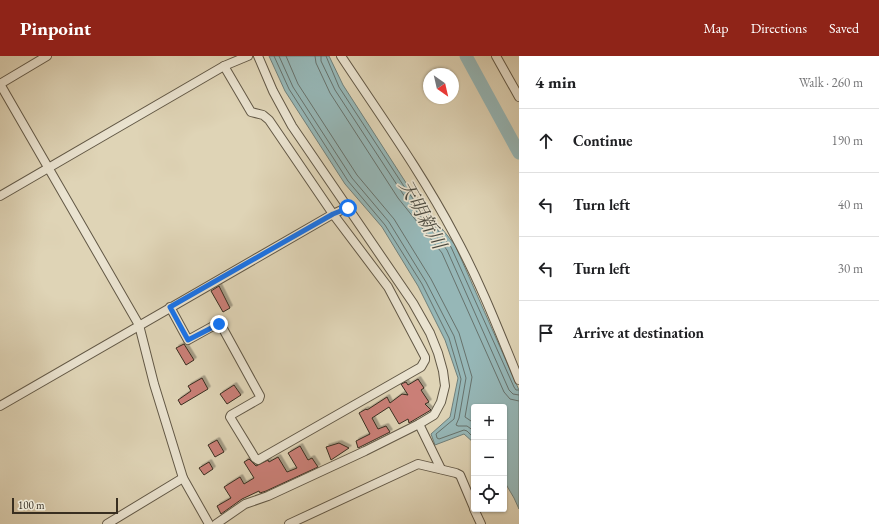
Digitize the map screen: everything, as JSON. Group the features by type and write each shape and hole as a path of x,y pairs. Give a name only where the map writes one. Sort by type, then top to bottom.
{"street":[{"path":"47,56 0,84 139,325 154,384 183,478 210,524"},
{"path":"0,196 224,66 248,56"},
{"path":"216,524 246,504 282,490 365,451 434,415 441,402 445,386 438,353 430,333 413,303 292,126 273,91 258,56"},
{"path":"341,56 414,166 455,235 481,288 519,380"},
{"path":"496,56 519,97"},
{"path":"170,307 188,340 215,325 221,325 260,396 259,399 230,417 255,458 258,460 421,367 425,360 425,357 388,287 333,214 269,120 263,115 251,112 224,66"},
{"path":"0,406 333,214 348,208"},
{"path":"419,424 441,469"},
{"path":"290,524 418,464 460,475 471,501"},
{"path":"107,524 183,478"},
{"path":"476,512 481,524"}],"water":[{"name":"天明新川","path":"269,56 329,56 343,85 410,189 455,245 519,390 519,509 507,486 507,404 471,404 471,440 464,434 435,445 431,434 450,417 458,378 445,340 418,286 382,227 345,184 285,91"}],"building":[{"path":"219,286 230,308 223,312 211,291"},
{"path":"184,344 194,360 186,365 176,348"},
{"path":"202,378 208,389 181,405 178,400 191,391 188,386"},
{"path":"418,379 424,388 421,390 429,402 425,404 431,410 409,423 408,419 399,424 389,407 372,418 378,429 386,426 390,432 358,448 356,441 370,434 359,413 366,409 367,410 387,397 390,403 402,394 408,395 401,384 406,382 408,385"},
{"path":"234,385 241,395 227,404 220,394"},
{"path":"217,440 224,452 215,457 208,445"},
{"path":"339,443 349,448 331,460 326,447"},
{"path":"300,446 308,460 312,458 318,467 266,491 260,493 259,491 242,499 221,514 217,506 231,498 224,487 240,477 244,484 254,478 244,462 249,459 256,466 268,460 269,462 278,457 287,472 297,468 288,453"},
{"path":"209,462 213,469 204,475 199,468"}],"waterway":[{"path":"466,56 519,153"}],"route":[{"path":"219,324 188,340 170,307 333,214 348,208"}]}
